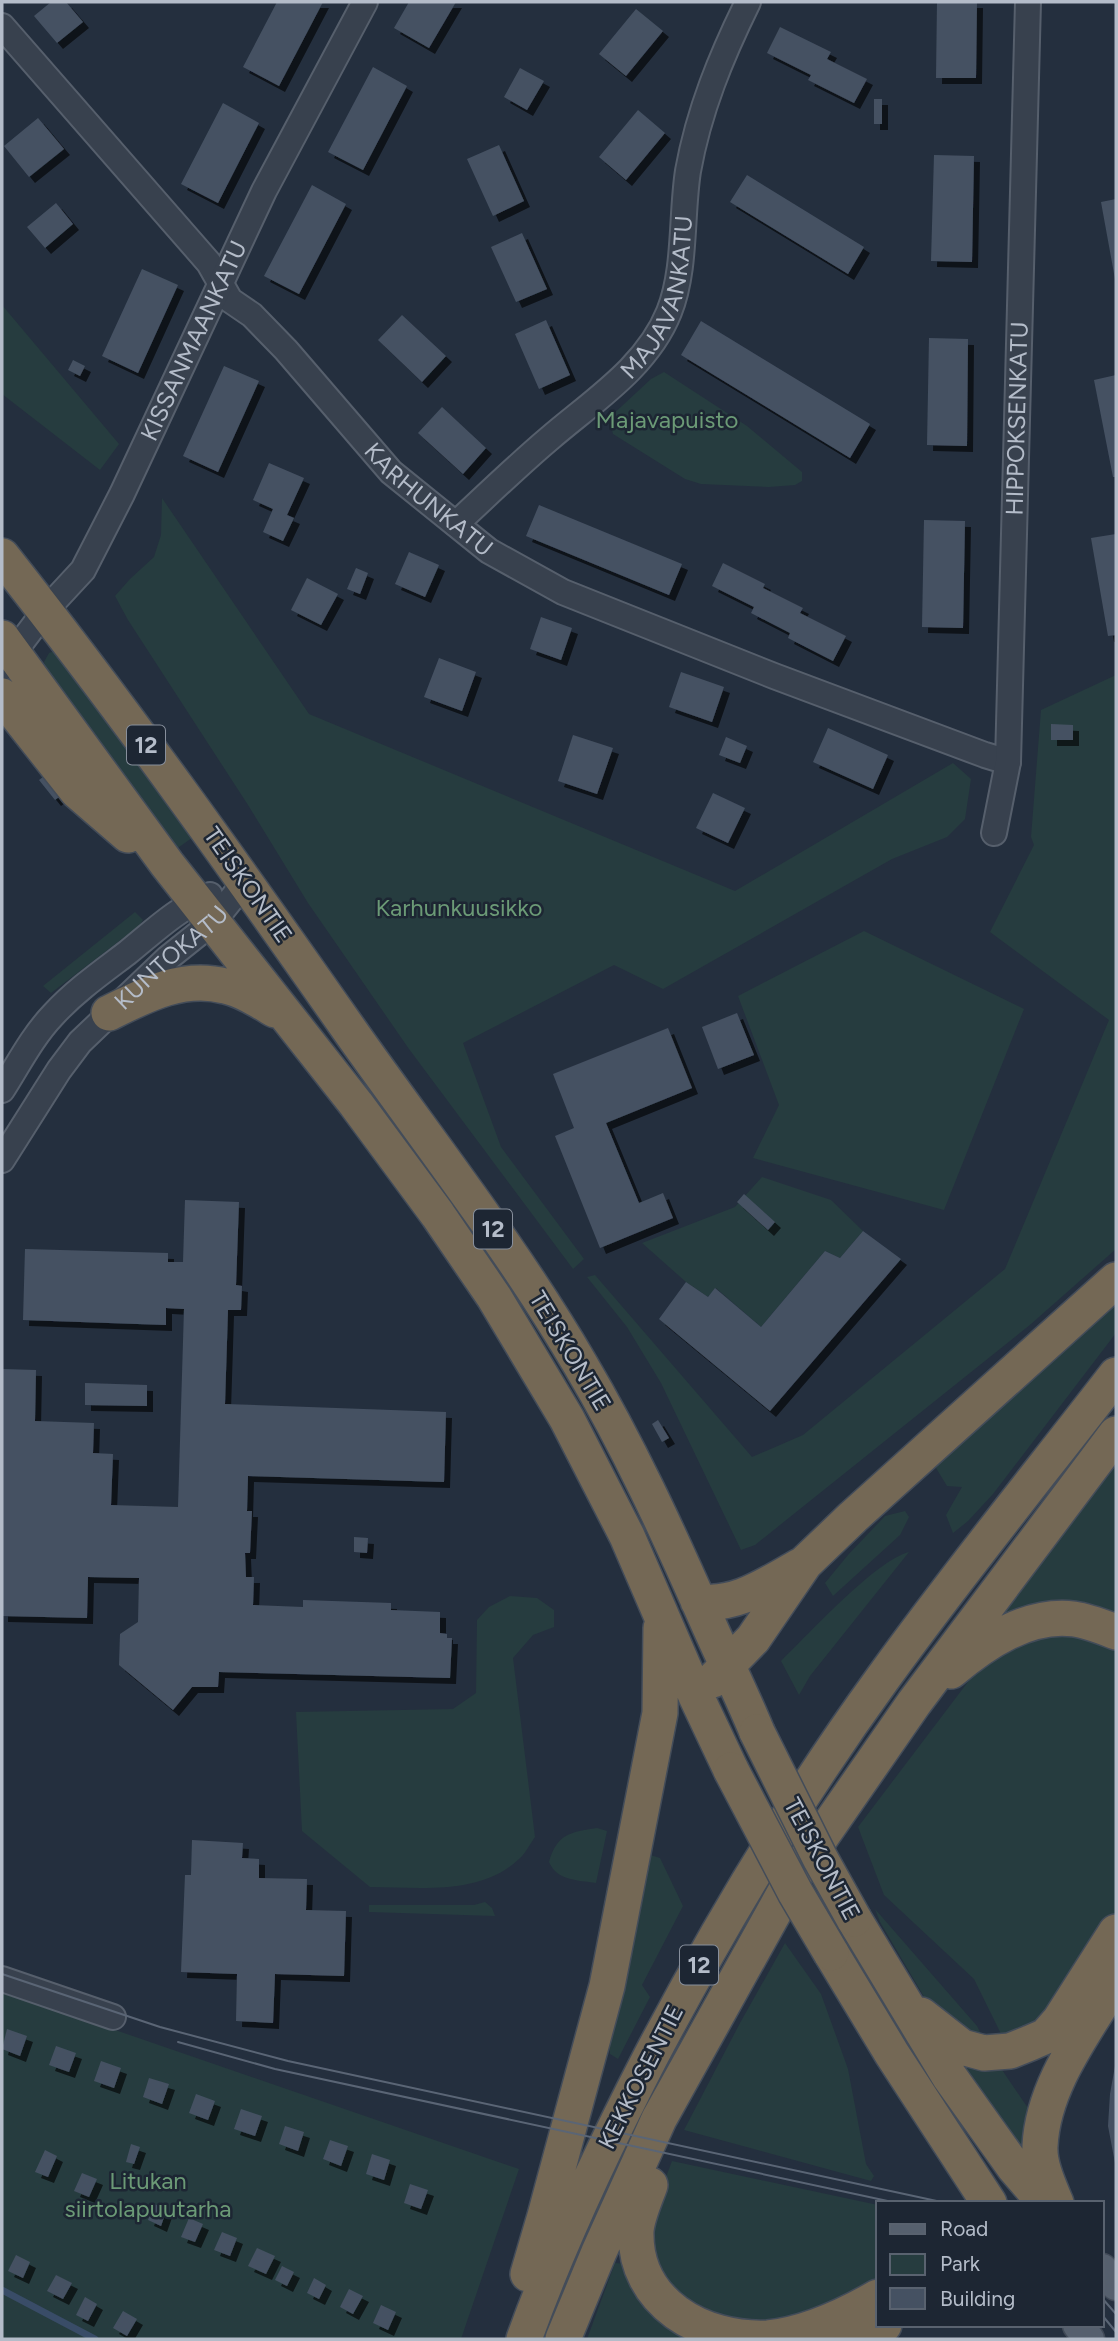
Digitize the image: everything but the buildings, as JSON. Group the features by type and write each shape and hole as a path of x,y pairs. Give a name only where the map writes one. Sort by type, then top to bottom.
{"highway":[{"name":"TEISKONTIE","path":"2,556 245,882 535,1290 581,1364 626,1448 666,1528 754,1726 853,1919 949,2077 1014,2167 1043,2201"},
{"name":"TEISKONTIE","path":"5,653 284,1015 356,1104 438,1215 515,1330 567,1419 628,1536 696,1696 731,1770 795,1892 892,2054 988,2201"},
{"path":"2,696 77,791 130,837 148,838"},
{"path":"108,1013 161,990 181,984 200,983 226,986 284,1015"},
{"path":"696,1696 727,1666 765,1622 805,1563 1116,1280"},
{"name":"KEKKOSENTIE","path":"524,2339 595,2168 698,1967 743,1888 882,1678 1116,1375"},
{"path":"914,1703 1116,1434"},
{"path":"698,1601 716,1602 743,1596 805,1563"},
{"name":"12","path":"510,2339 607,1986 660,1713 659,1649 662,1618"},
{"name":"12","path":"914,1703 970,1654 1002,1635 1026,1625 1051,1619 1074,1619 1116,1632"},
{"path":"660,1713 681,1699 711,1696 739,1707 754,1726"},
{"name":"KEKKOSENTIE","path":"563,2339 659,2119 794,1876 914,1703"},
{"name":"12","path":"902,1999 962,2047 984,2053 1010,2051 1046,2036 1060,2020 1116,1932"},
{"path":"1055,2201 1046,2179 1040,2147 1048,2101 1059,2075 1116,1980"},
{"path":"659,2119 657,2163 636,2228 637,2249 647,2282 667,2307 685,2321 726,2338 769,2338 822,2324 876,2298"},
{"path":"941,2127 960,2194 959,2201"},
{"path":"853,2339 880,2327"}],"main road":[{"path":"1104,2271 1116,2285"}],"street":[{"name":"KISSANMAANKATU","path":"5,653 83,570 298,125 365,2"},
{"name":"MAJAVANKATU","path":"456,524 550,437 631,368 669,313 676,289 688,171 699,122 720,60 748,2"},
{"name":"HIPPOKSENKATU","path":"994,833 1008,762 1028,2"},
{"name":"KARHUNKATU","path":"2,26 209,263 230,300 252,315 286,350 391,472 489,551 563,592 774,676 1008,762"},
{"name":"KUNTOKATU","path":"2,1090 28,1048 53,1015 90,981 204,911 245,882"},
{"name":"KUNTOKATU","path":"2,1160 80,1042 168,958 204,911"},
{"path":"2,1979 113,2017"}],"green space":[{"path":"2,305 119,444 100,470 2,394"},
{"name":"Majavapuisto","path":"664,372 747,426 802,472 802,481 795,485 769,487 701,484 685,479 613,434 609,418 651,379"},
{"name":"Karhunkuusikko","path":"162,498 309,714 735,891 953,763 971,779 965,819 947,837 892,859 663,989 614,965 463,1043 501,1147 584,1259 573,1269 409,1049 308,903 115,596 154,557 161,535"},
{"path":"56,650 196,835 175,850 46,673 44,662 49,653"},
{"path":"1116,675 1116,1249 1031,1324 755,1545 741,1550 661,1383 627,1327 587,1277 595,1275 752,1457 803,1435 1005,1269 1109,1020 990,932 1034,845 1031,837 1041,710"},
{"path":"135,912 143,920 139,926 51,993 43,986"},
{"path":"864,931 1024,1009 944,1210 753,1158 779,1105 738,996"},
{"path":"762,1177 831,1200 863,1231 840,1258 825,1251 761,1327 716,1288 708,1297 686,1282 642,1243 735,1207"},
{"path":"1116,1295 1116,1333 993,1494 953,1533 946,1515 962,1487 947,1486 936,1468 948,1448"},
{"path":"1116,1463 1116,1614 989,1630"},
{"path":"905,1511 909,1517 900,1535 833,1596 825,1583 848,1555 885,1516"},
{"path":"909,1552 810,1676 799,1695 781,1661 861,1583 895,1558"},
{"path":"510,1596 537,1598 554,1610 554,1627 533,1635 513,1658 535,1837 519,1859 486,1879 448,1887 370,1887 302,1831 296,1712 453,1709 476,1693 477,1620 489,1607"},
{"path":"1078,1633 1116,1645 1116,1913 1047,2021 1002,2036 974,1979 884,1895 858,1827 983,1662 1043,1636"},
{"path":"597,1828 607,1831 596,1883 569,1879 557,1873 549,1862 556,1845 572,1833"},
{"path":"647,1854 660,1858 683,1906 642,1985 650,1997 618,2059 610,2054 607,2027"},
{"path":"485,1902 492,1908 495,1916 369,1912 369,1905 474,1905"},
{"path":"875,1909 977,2026 983,2038 959,2030 927,2002"},
{"path":"785,1943 821,1994 848,2069 866,2164 874,2176 871,2181 684,2130"},
{"name":"Litukan siirtolapuutarha","path":"2,1991 519,2169 461,2339 2,2339"},
{"path":"957,2060 998,2064 1032,2114 1022,2154"},
{"path":"672,2161 876,2205 876,2282 849,2298 762,2327 717,2321 663,2278 651,2238 654,2209"},
{"path":"615,2263 627,2264 694,2339 587,2339"}],"waterway":[{"path":"2,2290 95,2339"}],"tram line":[{"path":"2,1974 160,2027 288,2061 937,2201"},
{"path":"178,2042 275,2069 888,2201"},
{"path":"1104,2300 1116,2314"},
{"path":"1104,2317 1116,2332"}]}
